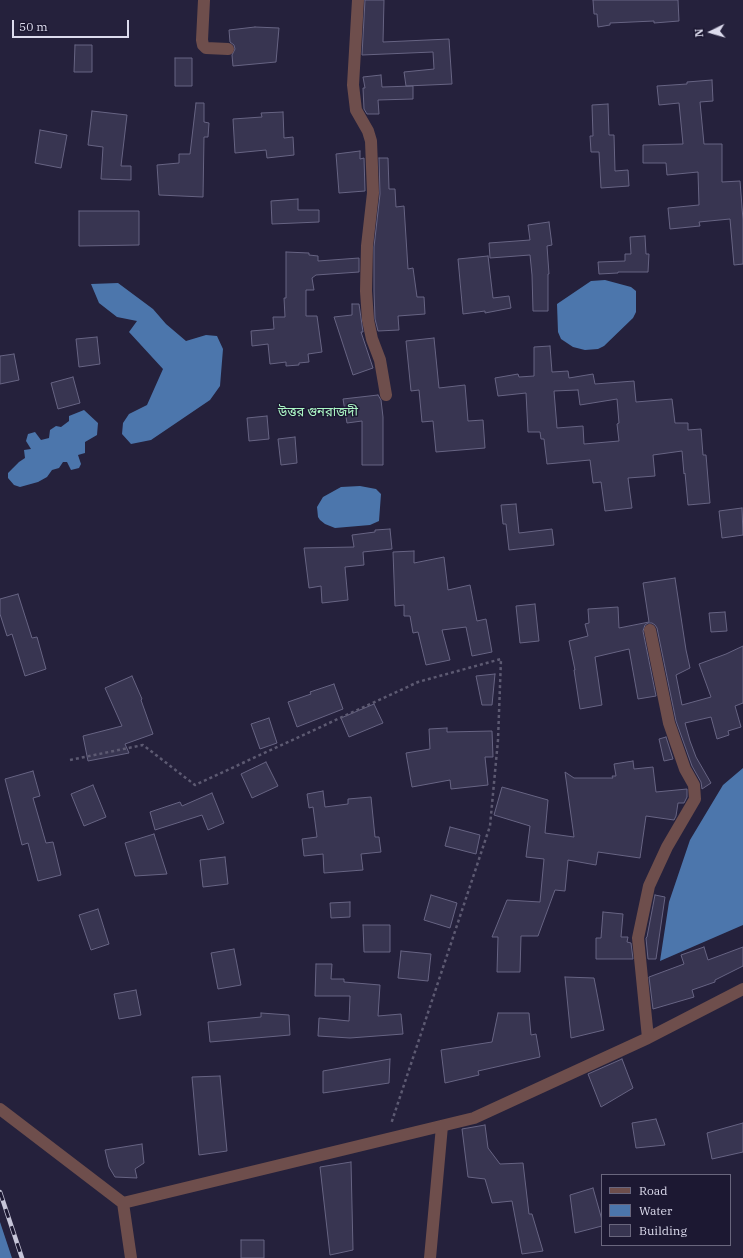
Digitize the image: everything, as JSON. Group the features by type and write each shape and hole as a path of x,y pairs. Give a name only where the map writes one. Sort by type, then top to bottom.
{"street":[{"path":"204,0 203,45 206,48 228,49"},
{"path":"358,0 353,85 356,110 368,131 371,141 373,193 367,246 366,290 368,320 372,339 380,360 386,394"},
{"path":"648,1038 638,938 649,886 667,847 696,799 694,785 684,768 669,723 650,630"},
{"path":"123,1203 474,1118 648,1038 743,989"},
{"path":"0,1109 123,1203 130,1258"},
{"path":"430,1258 442,1126"}],"path":[{"path":"70,760 143,745 195,785 418,682 501,659 498,740 490,826 385,1140"}],"water":[{"path":"605,280 631,287 636,291 636,312 633,318 604,346 598,349 585,350 573,347 561,339 558,332 557,304 591,281"},
{"path":"118,283 153,309 166,324 186,341 206,335 217,336 223,349 220,386 210,400 151,440 131,444 122,434 123,423 129,414 147,405 163,369 129,332 137,321 117,317 99,303 91,284"},
{"path":"84,410 98,423 97,435 85,442 85,453 78,455 81,464 79,468 71,470 67,462 63,462 59,468 52,470 47,477 38,482 20,487 14,485 8,478 8,473 25,458 24,450 31,449 26,441 28,434 35,432 41,440 49,438 50,430 56,426 61,427 69,421 69,416"},
{"path":"360,486 376,489 381,494 379,521 370,525 335,528 320,520 318,517 317,507 323,497 341,487"},
{"path":"743,768 743,925 660,961 669,902 690,840 723,785"},
{"path":"0,1222 12,1258 0,1258"}],"building":[{"path":"365,0 384,0 383,42 449,39 452,84 406,86 404,72 434,69 433,52 362,55"},
{"path":"593,0 678,0 679,21 654,23 654,21 610,23 610,25 598,27 597,14 594,14"},
{"path":"255,27 279,28 276,62 233,66 232,55 235,49 234,45 230,42 229,30"},
{"path":"75,45 92,45 92,72 74,72"},
{"path":"175,58 192,58 192,86 175,86"},
{"path":"381,75 382,87 413,86 413,99 378,100 379,114 367,114 364,109 363,88 365,88 363,77"},
{"path":"712,80 713,101 700,102 704,144 722,144 722,182 740,181 743,220 743,264 734,265 730,219 699,222 700,226 670,229 668,208 699,205 698,172 667,175 666,163 643,163 643,145 683,144 679,103 659,105 657,86 687,84 687,82"},
{"path":"196,103 204,103 204,122 209,123 208,137 204,137 203,197 159,195 157,165 179,163 179,154 190,154"},
{"path":"608,104 609,135 614,135 615,171 628,170 629,186 601,188 599,152 591,152 590,136 593,136 592,105"},
{"path":"92,111 127,115 121,166 131,166 131,180 101,179 103,147 88,145"},
{"path":"283,112 284,138 293,137 294,155 267,158 266,150 235,153 233,119 262,117 261,113"},
{"path":"40,130 67,135 61,168 35,163"},
{"path":"360,151 360,159 364,158 365,191 339,193 336,154"},
{"path":"379,158 388,158 389,189 395,189 396,207 404,206 408,269 413,268 417,297 424,297 425,314 398,316 399,330 378,331 375,319 374,247 380,194"},
{"path":"298,199 298,210 319,210 319,222 272,224 271,201"},
{"path":"79,211 139,211 139,245 79,246"},
{"path":"549,222 552,245 547,246 549,274 548,311 533,311 530,255 490,258 489,243 530,240 528,225"},
{"path":"645,236 646,254 649,254 648,272 618,272 599,274 598,262 625,261 625,254 631,254 630,237"},
{"path":"286,252 309,253 309,255 318,256 318,261 359,258 359,272 316,275 312,278 314,290 306,290 306,316 317,316 322,352 308,354 309,362 299,363 299,365 286,366 286,362 270,364 268,344 252,346 251,331 274,329 273,317 285,317 284,298 286,298"},
{"path":"488,256 493,298 509,296 511,308 485,313 485,311 463,314 458,259"},
{"path":"352,304 359,304 363,332 361,332 373,368 353,375 334,317 352,315"},
{"path":"97,337 100,364 79,367 76,339"},
{"path":"434,338 439,388 465,385 468,421 483,420 485,448 436,452 433,421 422,422 419,390 411,391 406,341"},
{"path":"550,346 552,372 568,371 569,378 593,374 595,384 634,381 636,402 672,399 675,423 688,423 688,430 701,429 703,455 706,455 710,503 688,505 682,451 653,455 655,476 628,478 632,508 605,511 601,482 593,483 590,460 547,464 544,439 541,439 540,432 528,432 526,393 498,396 495,378 518,374 519,377 534,376 534,347","holes":["578,390 580,405 617,399 619,441 584,444 583,426 557,428 554,391"]},
{"path":"14,354 19,380 0,384 0,356"},
{"path":"73,377 80,403 58,409 51,383"},
{"path":"378,395 381,400 383,417 383,465 362,465 362,421 347,423 343,399"},
{"path":"267,416 269,439 249,441 247,418"},
{"path":"295,437 297,463 281,465 278,439"},
{"path":"516,504 519,533 552,529 554,545 509,550 506,524 503,524 501,505"},
{"path":"742,508 743,535 722,538 719,511"},
{"path":"390,529 392,549 363,552 364,565 345,567 348,600 322,603 321,586 309,588 304,548 354,547 352,535 375,532 375,530"},
{"path":"414,551 414,563 444,557 448,590 470,585 477,621 486,619 492,652 472,656 466,627 442,630 450,660 426,665 418,632 413,633 410,616 404,616 404,605 395,606 393,552"},
{"path":"675,578 690,668 676,675 682,705 711,697 699,664 743,646 743,703 735,706 741,727 728,731 729,735 717,739 711,717 685,723 696,757 711,783 702,789 701,782 692,766 676,721 657,628 655,625 648,623 645,625 643,631 656,696 638,699 629,649 595,657 602,705 580,709 575,670 569,641 588,636 585,624 589,623 588,609 618,607 619,628 649,622 643,583"},
{"path":"18,594 32,638 37,637 46,669 25,676 12,634 7,636 0,614 0,599"},
{"path":"535,604 539,641 520,643 516,606"},
{"path":"725,612 727,631 711,632 709,613"},
{"path":"495,674 492,705 482,705 476,676"},
{"path":"132,676 142,699 141,700 153,734 125,744 129,753 88,761 83,736 122,726 105,688"},
{"path":"334,684 343,709 297,727 288,702 311,694 310,692"},
{"path":"374,704 383,723 349,737 341,718"},
{"path":"269,718 277,743 260,749 251,724"},
{"path":"447,728 447,732 492,731 493,757 485,757 488,785 451,789 450,780 412,787 406,753 430,749 429,729"},
{"path":"666,737 673,759 664,761 659,739"},
{"path":"633,761 634,769 653,767 656,792 687,789 687,797 684,803 678,803 674,820 646,816 640,858 598,852 596,865 568,860 565,891 555,890 538,936 521,936 520,972 497,972 498,937 492,937 507,900 540,902 544,859 526,857 530,826 494,815 502,787 548,800 545,833 574,837 565,772 574,778 613,778 612,776 616,776 614,764"},
{"path":"266,762 278,786 252,798 241,774"},
{"path":"33,771 40,796 33,798 46,843 53,842 61,875 38,881 28,843 22,845 5,779"},
{"path":"93,785 106,817 84,826 71,794"},
{"path":"323,791 325,807 348,804 348,799 371,797 375,837 379,837 381,852 361,854 363,870 324,873 323,854 304,856 302,839 317,837 313,807 309,808 307,794"},
{"path":"212,793 224,823 208,830 202,815 155,830 150,812 180,802 182,806"},
{"path":"450,827 480,835 476,854 445,846"},
{"path":"154,834 167,874 135,876 125,843"},
{"path":"225,857 228,884 203,887 200,860"},
{"path":"431,895 457,903 450,928 424,920"},
{"path":"655,895 665,897 656,959 648,959 646,938"},
{"path":"350,902 350,917 331,918 330,903"},
{"path":"98,909 109,944 91,950 79,915"},
{"path":"603,912 623,914 621,937 628,937 627,942 631,943 633,959 596,959 596,938 601,938"},
{"path":"363,925 390,925 390,952 364,952"},
{"path":"704,947 708,960 743,947 743,966 715,980 715,982 692,990 694,997 653,1009 649,977 684,964 681,955"},
{"path":"234,949 241,985 218,989 211,953"},
{"path":"401,951 431,954 428,981 398,978"},
{"path":"316,964 332,964 331,979 344,979 344,982 380,985 378,1016 401,1014 403,1034 350,1038 318,1036 319,1018 349,1021 350,996 315,996"},
{"path":"565,977 594,978 604,1030 571,1038"},
{"path":"136,990 141,1015 119,1019 114,994"},
{"path":"261,1013 289,1015 290,1035 210,1042 208,1022 261,1017"},
{"path":"498,1013 529,1013 531,1035 536,1034 540,1057 478,1071 479,1075 445,1083 441,1050 492,1042"},
{"path":"390,1059 389,1083 323,1093 323,1071"},
{"path":"622,1059 633,1088 601,1107 588,1074"},
{"path":"220,1076 227,1151 199,1155 192,1077"},
{"path":"656,1119 665,1145 636,1148 632,1123"},
{"path":"743,1123 743,1152 712,1159 707,1133"},
{"path":"485,1125 488,1148 500,1164 523,1163 529,1214 532,1214 543,1251 522,1254 512,1201 492,1203 485,1179 468,1177 462,1129"},
{"path":"142,1144 144,1163 135,1169 137,1178 115,1177 109,1167 105,1150"},
{"path":"351,1162 353,1250 330,1255 320,1167"},
{"path":"593,1188 601,1216 601,1226 575,1233 570,1195"},
{"path":"241,1240 264,1240 264,1258 241,1258"}],"railway":[{"path":"0,1192 22,1258"}],"district":[{"name":"উত্তর গুনরাজদী","path":"318,412"}]}
